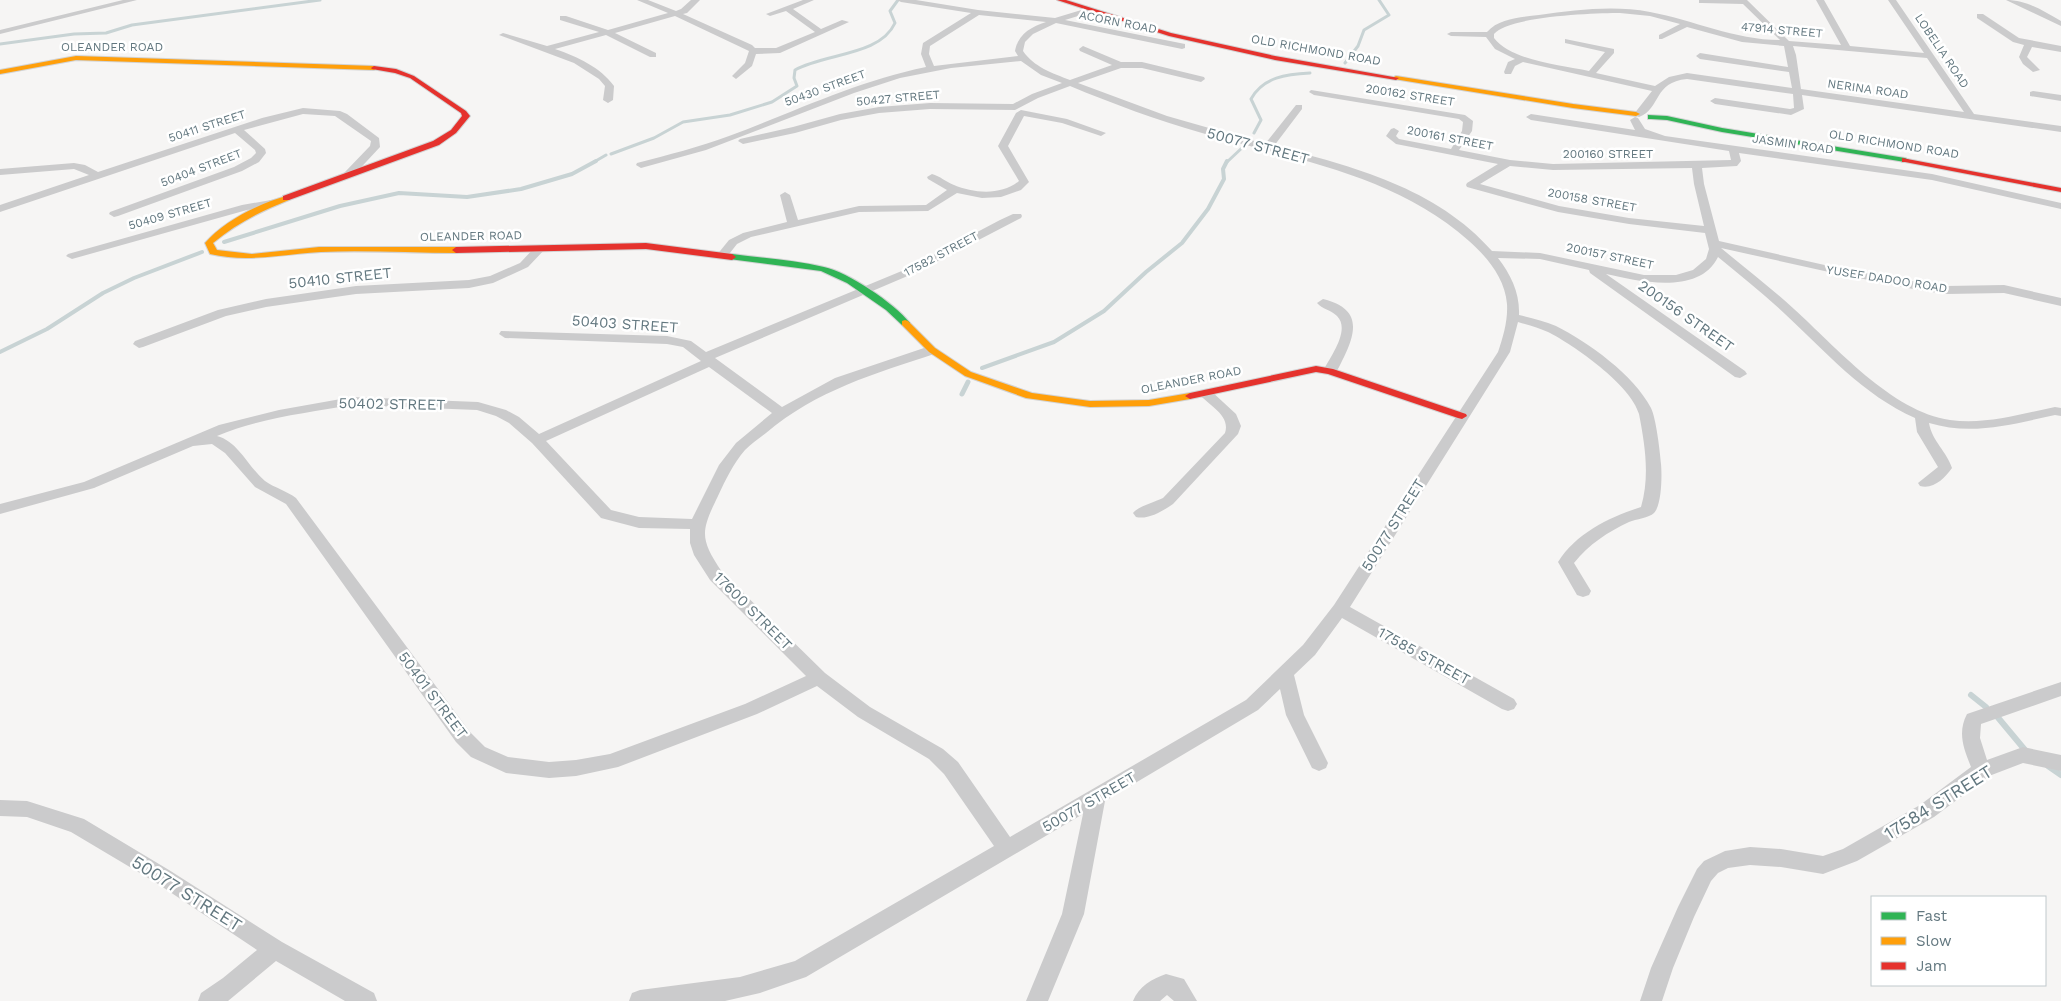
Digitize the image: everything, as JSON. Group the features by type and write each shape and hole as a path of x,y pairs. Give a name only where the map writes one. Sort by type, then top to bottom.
{"street":[{"path":"1,32 133,0"},
{"path":"641,0 675,13 749,47 752,51 777,51 845,22"},
{"path":"546,49 684,11 696,0"},
{"path":"770,14 810,0"},
{"name":"OLD RICHMOND ROAD","path":"1060,0 1169,34 1275,58 1573,106 1590,112 1642,118 1667,118 1722,130 1957,168 2061,190"},
{"path":"1820,0 1847,48"},
{"name":"LOBELIA ROAD","path":"1892,0 1971,116"},
{"path":"2010,0 2028,6 2061,24"},
{"name":"ACORN ROAD","path":"904,1 978,12 1054,20 1182,46"},
{"path":"1702,2 1744,1 1786,42 1793,54 1792,70 1799,91 1799,109 1791,112 1715,101"},
{"path":"1580,6 1588,12"},
{"path":"788,9 820,32"},
{"path":"1023,58 1018,50 1019,42 1031,30 1054,20 1088,10"},
{"name":"47914 STREET","path":"1491,35 1495,28 1511,21 1614,10 1649,14 1733,38 1930,56"},
{"path":"931,69 925,54 926,45 978,12"},
{"path":"1980,16 2006,35 2029,44 2061,49"},
{"path":"563,18 608,32 653,54"},
{"path":"1662,37 1686,24"},
{"path":"1451,34 1491,35 1492,42 1496,46 1522,59 1656,89 1642,118"},
{"path":"503,35 546,49 603,76 610,86 608,100"},
{"path":"1568,41 1611,51 1590,75"},
{"path":"2029,44 2023,57 2036,70"},
{"path":"1083,49 1120,65"},
{"path":"736,76 750,64 752,51"},
{"path":"1700,56 1792,70"},
{"name":"OLEANDER ROAD","path":"0,72 76,58 364,66 396,71 412,76 461,109 466,116 462,125 454,133 436,143 277,202 220,230 209,243 213,252 225,256 238,257 320,250 646,246 823,269 850,281 865,291 907,324 932,350 968,374 1030,396 1090,404 1149,403 1205,394 1316,369 1330,371 1462,416"},
{"name":"50430 STREET","path":"641,165 726,142 792,113 860,88 903,75 931,69 1023,58"},
{"name":"50077 STREET","path":"640,1001 702,994 756,984 798,970 1007,850 1252,705 1310,650 1340,609 1504,352 1513,317 1512,297 1507,282 1490,255 1457,223 1416,198 1362,174 1163,118 1070,83 1033,67 1023,58"},
{"path":"1508,72 1510,64 1522,59"},
{"path":"932,178 956,190 999,194 1014,189 1024,182 1003,146 1011,134 1011,128 1018,110 1035,96 1070,83 1120,65 1142,65 1201,79"},
{"name":"NERINA ROAD","path":"1656,89 1672,78 1687,76 2061,129"},
{"name":"200162 STREET","path":"1314,92 1462,117 1468,121 1467,131 1454,151"},
{"path":"2033,94 2061,98"},
{"name":"50427 STREET","path":"726,142 795,130 840,117 879,110 930,106 1018,110 1064,121 1101,133"},
{"path":"1267,148 1298,107"},
{"name":"50411 STREET","path":"0,209 237,129 304,111 326,111 344,116 373,137 376,144 349,174"},
{"path":"1530,117 1650,135"},
{"name":"JASMIN ROAD","path":"1642,118 1650,135 1932,177 2061,206"},
{"name":"50404 STREET","path":"114,214 238,169 255,160 261,153 260,149 237,129"},
{"name":"200161 STREET","path":"1394,131 1391,136 1396,140 1510,163"},
{"name":"200160 STREET","path":"1510,163 1553,166 1733,164 1736,161 1733,148"},
{"name":"200158 STREET","path":"1510,163 1503,165 1471,185 1558,209 1629,221 1711,230"},
{"path":"1697,165 1699,184 1714,246 1788,310 1823,345 1884,394 1922,417 1947,424 1969,426 2055,411 2061,412"},
{"path":"0,172 74,166 81,167 98,176"},
{"path":"722,256 733,242 747,235 859,209 928,208 956,190"},
{"path":"785,195 793,223"},
{"name":"50409 STREET","path":"72,256 246,207 277,202"},
{"name":"17582 STREET","path":"537,440 708,359 865,291 940,256 988,229 1017,216"},
{"name":"200157 STREET","path":"1490,255 1517,254 1540,256 1644,279 1680,278 1693,274 1708,264 1714,258 1714,246"},
{"name":"YUSEF DADOO ROAD","path":"1714,246 1829,270 1924,287 1947,290 2004,288 2061,302"},
{"name":"50410 STREET","path":"139,344 222,313 266,303 356,290 469,284 493,279 524,265 540,248"},
{"name":"200156 STREET","path":"1588,267 1740,374"},
{"path":"1323,303 1342,311 1348,318 1349,324 1346,336 1330,371"},
{"path":"1513,317 1553,330 1574,343 1611,371 1628,387 1644,408 1656,468 1648,510 1628,517 1575,550 1566,562 1583,591"},
{"name":"50403 STREET","path":"505,334 667,340 687,344 781,413"},
{"name":"17600 STREET","path":"932,350 840,382 781,413 741,446 724,468 698,524 698,543 702,555 716,576 819,678 864,712 915,741 946,763 1007,850"},
{"path":"1140,513 1162,505 1231,434 1234,426 1231,416 1205,394"},
{"name":"50402 STREET","path":"0,508 89,485 224,428 305,408 352,401 486,408 501,413 514,420 537,440 606,514 616,518 649,523 698,524"},
{"path":"1922,417 1922,432 1944,461 1945,468 1939,475 1925,483"},
{"name":"50401 STREET","path":"181,445 208,439 216,441 233,452 246,472 262,485 291,501 463,738 478,752 506,765 549,770 611,762 751,709 819,678"},
{"name":"17585 STREET","path":"1340,609 1508,704"},
{"path":"1285,675 1295,715 1319,763"},
{"path":"1982,770 1970,742 1970,726 1973,719 2061,690"},
{"name":"17584 STREET","path":"1651,1001 1666,959 1704,875 1717,863 1750,856 1781,858 1823,865 1850,855 1927,811 1982,770 2023,754 2061,763"},
{"path":"1037,1001 1073,914 1096,797"},
{"name":"50077 STREET","path":"0,808 26,809 77,825 162,876 274,949 366,1001"},
{"path":"209,1001 231,986 274,949"},
{"path":"1144,1001 1165,983 1174,985 1186,1001"}],"waterway":[{"path":"0,44 74,34 106,33 132,25 320,0"},
{"path":"611,154 654,138 683,122 730,115 772,102 797,86 794,78 795,70 807,64 865,48 888,34 895,23 890,11 898,0"},
{"path":"1345,63 1358,46 1364,30 1389,15 1379,0"},
{"path":"1254,133 1261,120 1251,99 1256,92 1269,81 1276,78 1310,73"},
{"path":"1227,162 1244,146"},
{"path":"594,162 606,155"},
{"path":"224,242 340,206 399,193 467,197 521,189 572,174 596,161"},
{"path":"982,368 1054,342 1104,311 1146,272 1182,243 1208,209 1224,179 1223,169 1227,161"},
{"path":"0,352 47,329 103,293 134,278 202,252"},
{"path":"962,394 968,382"},
{"path":"1971,695 1986,707"},
{"path":"1995,714 2025,750"},
{"path":"2048,766 2061,775"}],"traffic: fast":[{"path":"1651,117 1667,118 1722,130 1905,160"},
{"path":"732,257 823,269 850,281 889,308 905,323"}],"traffic: slow":[{"path":"0,72 76,58 374,68"},
{"path":"1396,78 1636,114"},
{"path":"286,198 236,222 217,235 209,243 213,252 239,257 252,257 319,250 456,250"},
{"path":"905,323 932,350 968,374 1030,396 1090,404 1149,403 1190,396"}],"traffic: jam":[{"path":"1060,0 1169,34 1275,58 1396,78"},
{"path":"286,198 436,143 453,132 466,116 464,112 412,77 396,71 374,68"},
{"path":"1905,160 2061,190"},
{"path":"456,250 646,246 732,257"},
{"path":"1190,396 1316,369 1330,371 1462,416"}]}
